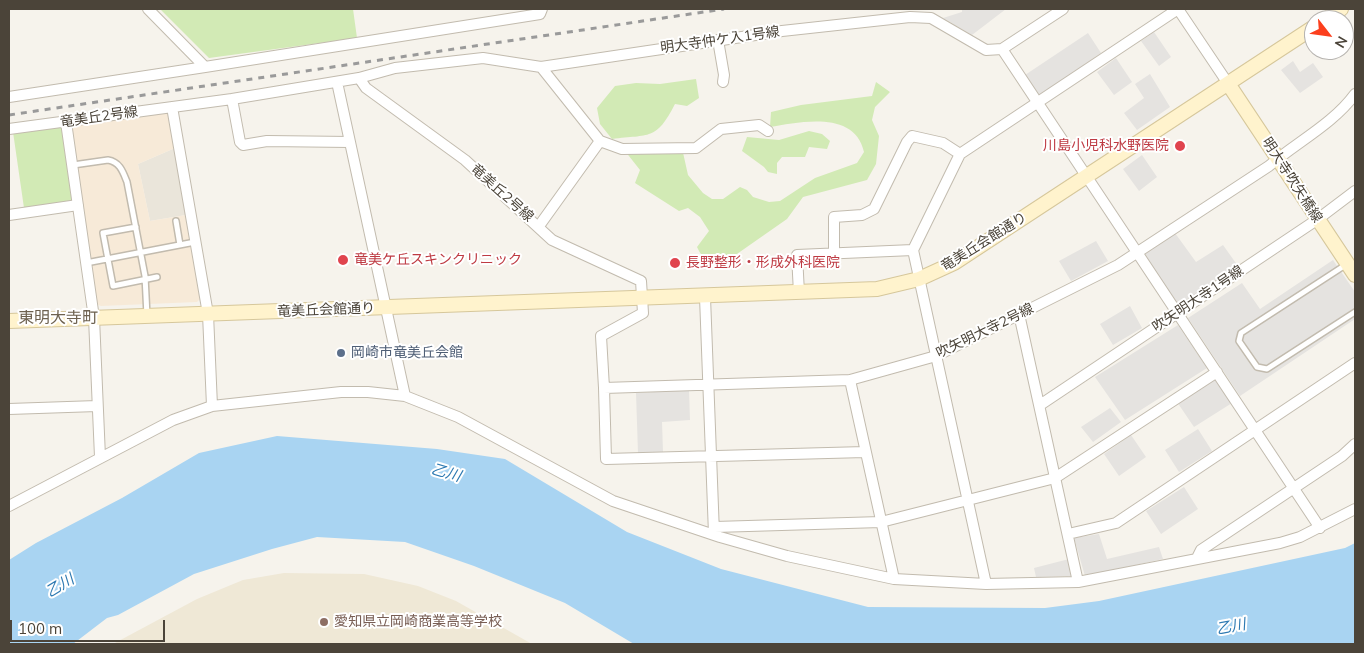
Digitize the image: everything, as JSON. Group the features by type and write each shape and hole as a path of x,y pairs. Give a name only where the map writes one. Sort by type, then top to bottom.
{"street":[{"path":"148,9 205,68"},
{"path":"9,97 205,68 540,14 542,9"},
{"path":"1063,9 1002,49 1320,528"},
{"path":"986,584 913,250 960,154 1178,9 1229,85"},
{"name":"明大寺仲ケ入1号線","path":"338,82 395,68 483,58 541,67 782,30 921,17 931,18 986,50 1002,49"},
{"name":"竜美丘会館通り","path":"9,321 705,297 877,289 919,279 954,263 1229,85 1304,34"},
{"path":"718,40 724,75 723,82"},
{"path":"541,67 600,141 622,148 696,148 721,129 759,125 768,131"},
{"name":"竜美丘2号線","path":"359,78 366,88 465,160 539,226 552,240 641,281 642,298"},
{"path":"338,82 405,396"},
{"name":"竜美丘2号線","path":"9,129 232,99 338,82"},
{"name":"明大寺吹矢橋線","path":"1229,85 1351,269"},
{"name":"吹矢明大寺2号線","path":"604,388 850,380 936,356 1118,266 1136,252 1278,159 1328,122 1355,94"},
{"path":"232,99 240,142 243,144 268,141 350,142"},
{"path":"172,107 208,314 212,406"},
{"path":"66,122 94,318 100,457"},
{"path":"834,254 834,218 862,215 874,209 907,142 912,136 943,143 960,154"},
{"path":"539,226 600,141"},
{"name":"吹矢明大寺1号線","path":"1040,405 1318,219 1355,191"},
{"path":"9,215 78,205"},
{"path":"799,293 797,255 913,250"},
{"path":"705,297 714,531"},
{"path":"642,298 643,313 601,336 606,459 865,452"},
{"path":"1019,314 1078,582"},
{"path":"1068,534 1116,523 1355,363"},
{"path":"714,531 881,522 1055,478 1217,372"},
{"path":"850,380 894,579"},
{"path":"9,506 172,420 212,406 341,392 368,392 405,396 458,417 613,501 714,531 795,558 894,579 986,584 1078,582 1280,543 1320,528 1355,509"},
{"path":"9,409 97,406"},
{"path":"1197,558 1201,550 1342,456 1355,444"}],"lane":[{"path":"72,165 108,160 119,166 128,182 145,279 147,316"},
{"path":"176,221 180,245"},
{"path":"136,228 103,233 113,286 157,277"},
{"path":"86,263 195,242"},
{"path":"1351,269 1241,333 1239,341 1257,367 1267,369 1355,312"}],"shaded area":[{"path":"962,9 1006,9 972,35 943,18 962,12"},
{"path":"1154,32 1171,57 1159,66 1141,41"},
{"path":"1088,33 1101,53 1039,96 1025,75"},
{"path":"1116,58 1132,82 1114,95 1097,72"},
{"path":"1293,61 1300,72 1313,63 1323,77 1300,93 1281,70"},
{"path":"1150,74 1170,107 1137,130 1124,113 1144,98 1135,84"},
{"path":"165,112 169,115 175,148 138,164 150,221 186,215 201,298 197,302 101,306 96,304 71,128 73,125"},
{"path":"175,148 186,215 150,221 138,164"},
{"path":"1142,155 1157,177 1139,191 1123,169"},
{"path":"1175,233 1196,262 1223,245 1238,266 1178,308 1143,254"},
{"path":"1096,241 1108,261 1071,281 1059,261"},
{"path":"1333,260 1355,292 1355,319 1240,396 1188,318 1242,283 1260,309"},
{"path":"1130,306 1142,328 1113,345 1100,324"},
{"path":"1178,325 1207,368 1125,420 1095,377"},
{"path":"1215,377 1232,403 1194,427 1177,402"},
{"path":"689,390 690,420 662,422 663,452 638,453 636,393"},
{"path":"1110,408 1121,422 1093,442 1081,427"},
{"path":"1198,429 1212,451 1179,472 1165,450"},
{"path":"1131,435 1146,457 1119,476 1104,454"},
{"path":"1184,487 1198,509 1161,534 1146,511"},
{"path":"1099,534 1107,559 1159,547 1163,559 1085,576 1074,538"},
{"path":"1069,559 1073,576 1036,577 1034,568"},
{"name":"愛知県立岡崎商業高等学校","path":"284,573 364,574 418,586 456,601 532,644 113,644 197,599 243,580"}],"green space":[{"path":"160,9 353,9 357,38 209,58"},
{"path":"696,79 699,98 687,106 675,104 662,124 651,134 612,139 600,124 597,108 615,86 636,83 660,84"},
{"path":"876,82 890,92 875,107 872,120 879,136 876,164 867,180 803,197 787,219 724,263 707,259 699,251 697,247 709,231 700,217 688,208 679,211 635,183 640,170 625,151 682,148 688,175 703,193 712,199 723,199 740,187 747,190 753,197 769,202 780,201 815,178 857,163 864,152 859,139 850,130 838,124 811,122 770,127 771,112 801,105 872,96"},
{"path":"60,126 63,128 73,199 71,201 24,208 13,132"},
{"path":"809,131 822,134 830,141 827,149 809,147 805,157 782,157 777,163 777,174 768,172 742,151 747,137 779,140"}],"water":[{"name":"乙川","path":"277,436 437,449 505,459 627,532 721,569 868,607 1045,608 1099,601 1345,548 1355,543 1355,644 634,644 565,603 474,566 405,542 317,537 194,574 118,615 107,618 73,644 9,644 9,560 36,543 122,498 199,453"}],"railway":[{"path":"9,115 724,9"}],"place":[{"name":"川島小児科水野医院","path":"1180,146"},
{"name":"竜美ケ丘スキンクリニック","path":"343,260"},
{"name":"長野整形・形成外科医院","path":"675,263"},
{"name":"岡崎市竜美丘会館","path":"341,353"},
{"name":"愛知県立岡崎商業高等学校","path":"324,622"}],"district":[{"name":"東明大寺町","path":"58,318"}]}
